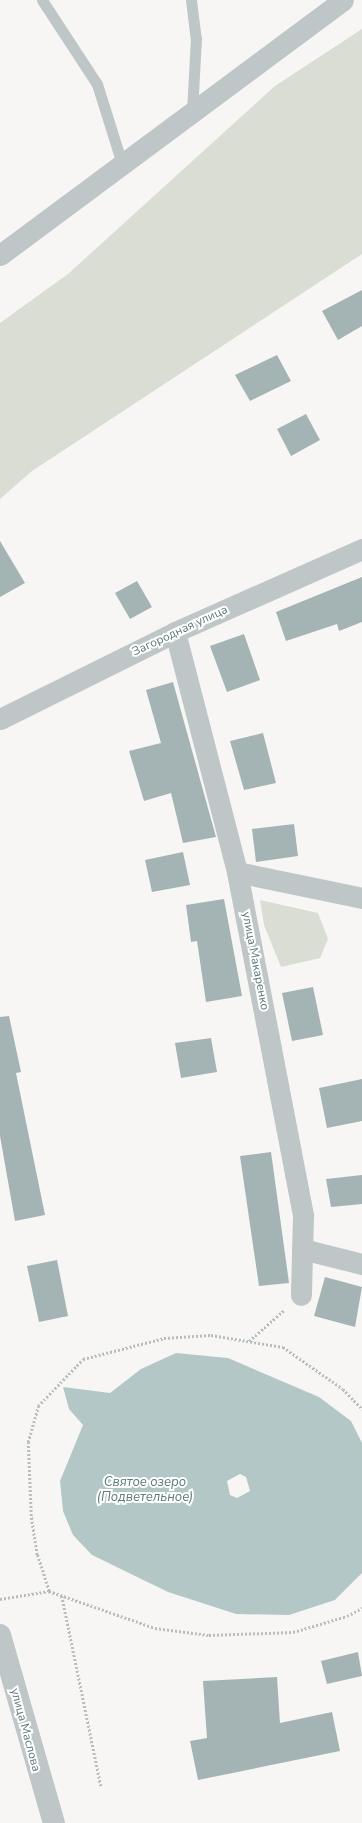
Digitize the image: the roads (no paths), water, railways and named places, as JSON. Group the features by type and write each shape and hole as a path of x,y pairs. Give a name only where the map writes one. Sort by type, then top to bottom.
{"street":[{"path":"0,255 192,114 343,0"},
{"name":"Загородная улица","path":"0,719 175,632 362,549"},
{"name":"улица Макаренко","path":"175,632 238,872 303,1216 301,1295"},
{"path":"238,872 362,898"},
{"path":"302,1249 362,1264"},
{"name":"улица Маслова","path":"0,1635 54,1823"}],"lane":[{"path":"42,0 97,84 122,164"},
{"path":"191,0 196,38 192,114"}],"water":[{"name":"Святое озеро (Подветельное)","path":"176,1353 228,1358 319,1397 351,1421 362,1443 362,1573 335,1600 289,1615 236,1614 168,1592 92,1555 73,1535 63,1511 60,1481 83,1425 69,1409 63,1387 110,1393 141,1369","holes":["240,1474 246,1477 250,1491 237,1498 230,1495 227,1481"]}]}
